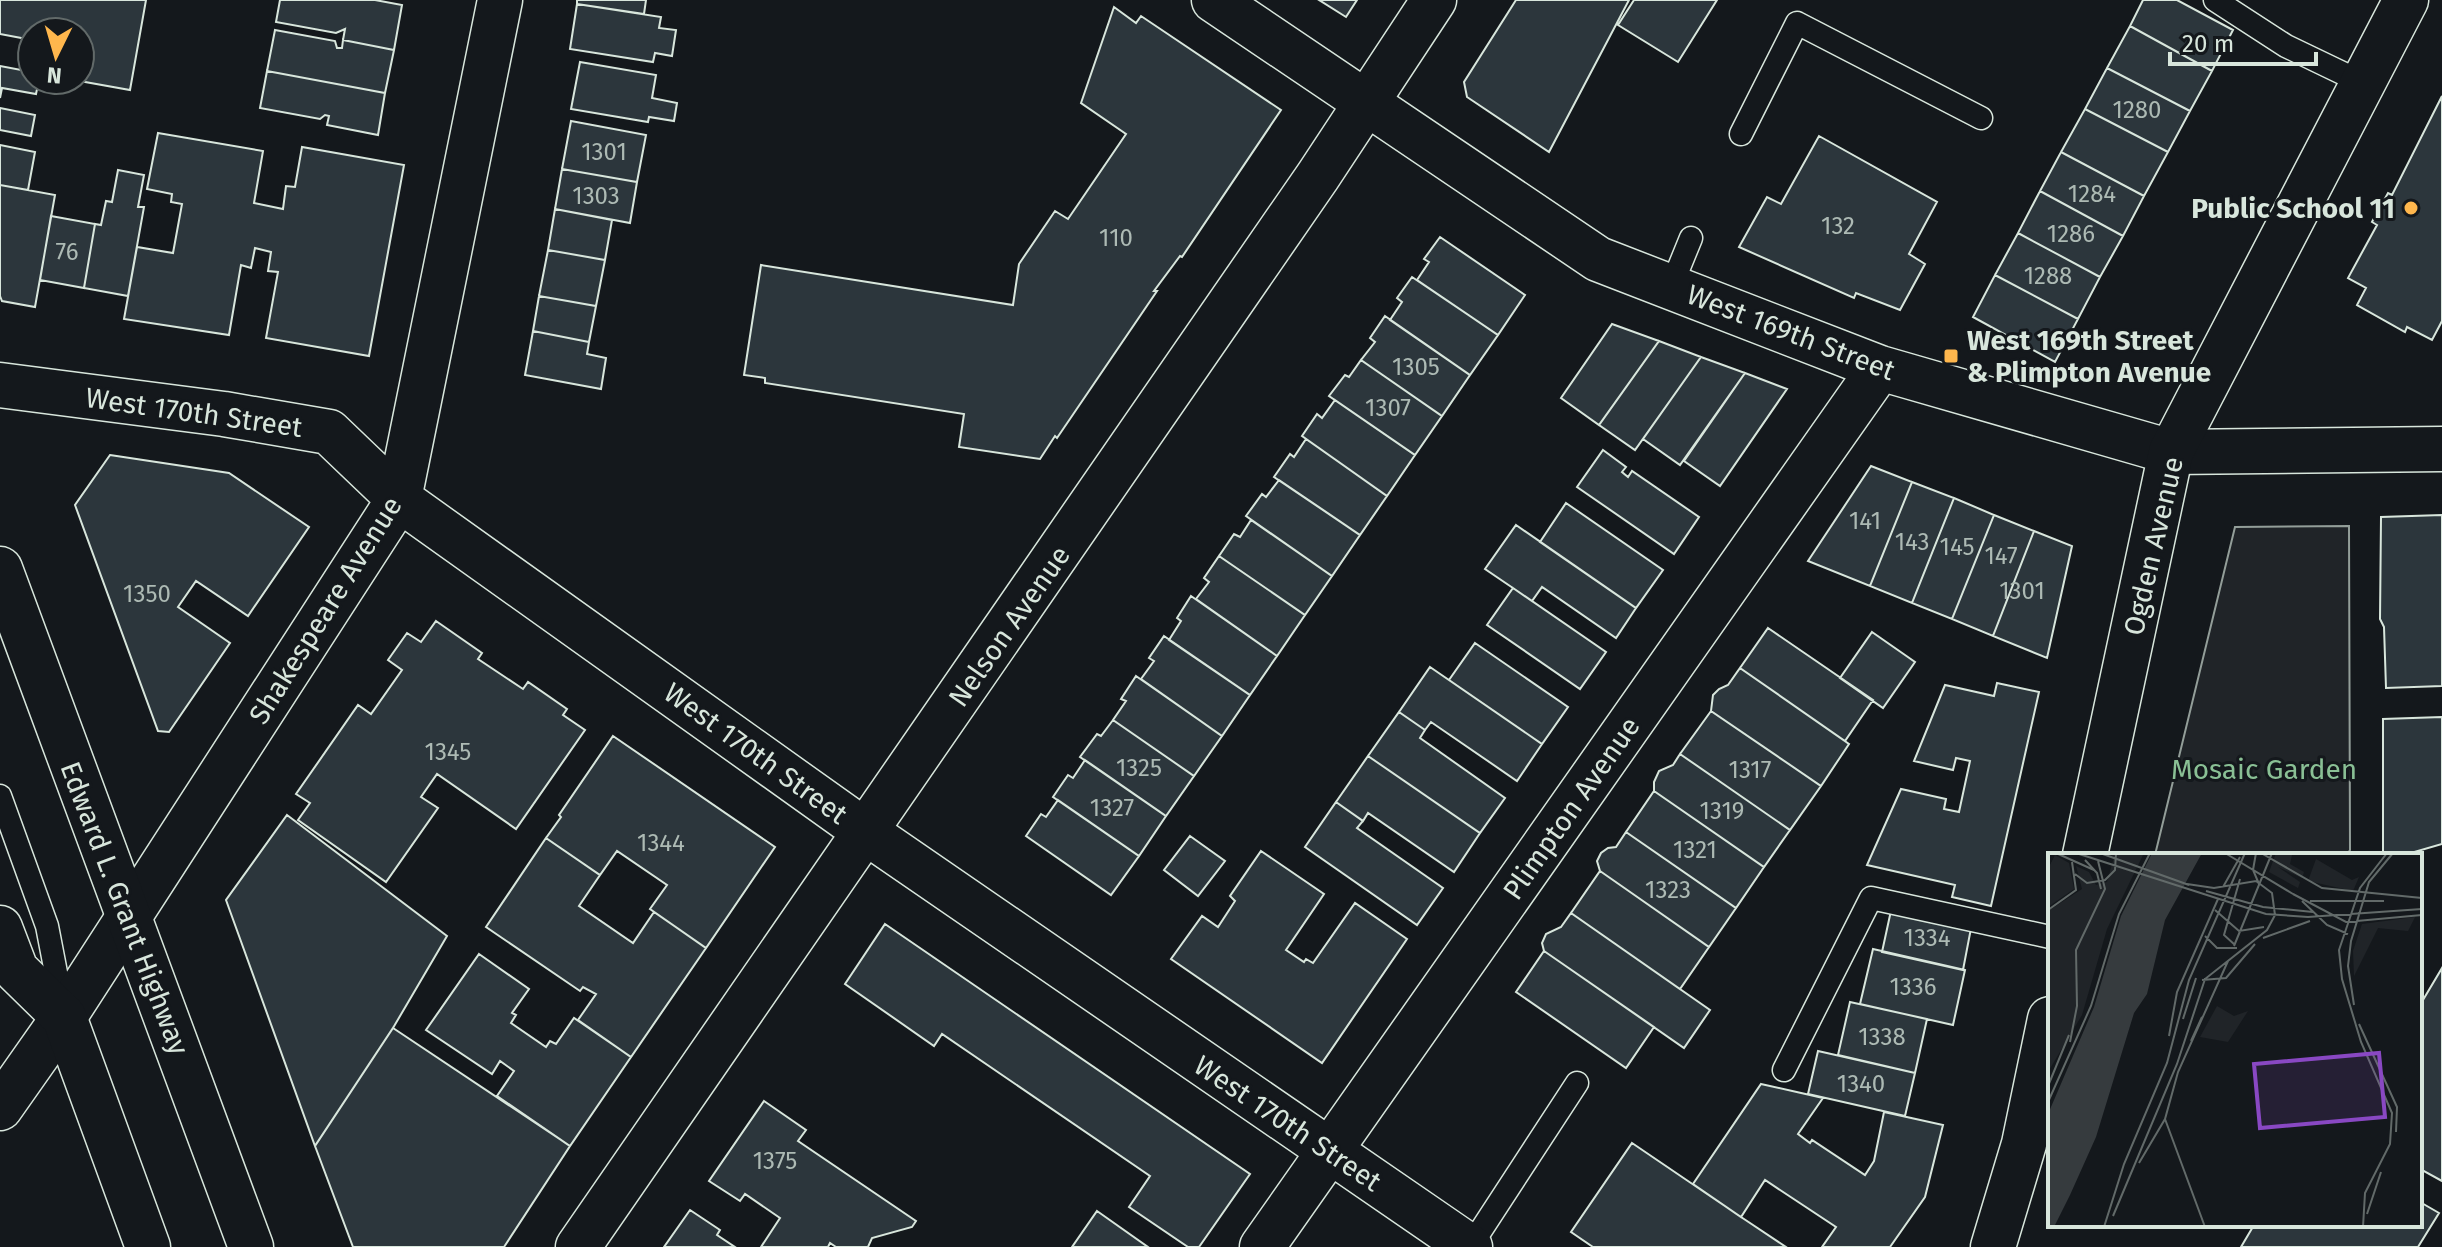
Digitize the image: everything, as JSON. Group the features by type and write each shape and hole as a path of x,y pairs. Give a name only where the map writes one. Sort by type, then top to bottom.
{"street":[{"name":"Shakespeare Avenue","path":"0,1108 64,1017 399,499 500,0"},
{"name":"West 169th Street","path":"1214,0 1598,259 1880,368 2171,452 2442,449"},
{"name":"Nelson Avenue","path":"578,1247 1368,103 1434,0"},
{"name":"Ogden Avenue","path":"2085,853 2171,452 2406,0"},
{"name":"Plimpton Avenue","path":"1262,1247 1880,368"},
{"name":"West 170th Street","path":"0,385 224,414 329,432 399,499 866,832 1470,1247"},
{"name":"Edward L. Grant Highway","path":"0,569 251,1247"},
{"path":"0,928 16,970 64,1017 148,1247"},
{"path":"1993,1247 2024,1144 2048,1029"}],"lane":[{"path":"2215,0 2286,46 2363,83"},
{"path":"1741,134 1797,23 1981,118"},
{"path":"1671,287 1691,238"},
{"path":"0,796 47,926 64,1017"},
{"path":"1784,1070 1871,898 2048,937"},
{"path":"1470,1247 1577,1083"}],"green space":[{"name":"Mosaic Garden","path":"2349,526 2348,853 2155,853 2235,527"}],"building":[{"path":"0,0 146,0 130,90 96,84 96,16 16,16 16,37 0,34"},
{"path":"280,0 375,0 402,5 394,50 343,40 345,29 336,33 276,22"},
{"path":"577,0 646,0 644,14 577,4"},
{"path":"1319,0 1357,0 1346,17"},
{"path":"1516,0 1629,0 1549,152 1467,97 1464,82"},
{"path":"1634,0 1717,0 1678,62 1618,25"},
{"path":"2143,0 2177,0 2233,30 2212,71 2130,26"},
{"path":"577,4 661,17 659,28 676,30 672,56 655,53 653,62 570,49"},
{"path":"1114,7 1136,23 1141,16 1281,110 1040,459 959,447 964,414 765,383 765,378 744,375 761,265 1013,305 1019,264 1055,211 1068,219 1126,134 1081,103"},
{"path":"2130,26 2212,71 2190,111 2107,68"},
{"path":"275,30 335,41 337,48 342,48 343,40 394,50 385,93 267,71"},
{"path":"580,62 656,75 652,98 677,103 674,121 649,117 648,122 571,109"},
{"path":"0,66 16,69 16,90 2,88 0,98"},
{"path":"2107,68 2190,111 2168,152 2085,109"},
{"path":"267,71 385,93 378,135 327,125 329,116 325,115 320,119 260,108"},
{"name":"Public School 11","path":"2442,96 2442,321 2432,340 2407,327 2405,332 2357,305 2366,288 2348,278 2377,225 2372,222 2388,193 2392,195"},
{"path":"0,108 35,115 31,136 0,130"},
{"path":"2085,109 2168,152 2144,196 2061,152"},
{"path":"571,121 646,135 637,182 562,169"},
{"path":"158,133 263,151 254,203 283,209 286,186 295,187 302,147 404,165 369,356 266,338 278,272 268,271 271,252 255,248 251,268 241,265 229,335 124,319 137,247 173,253 182,204 171,202 172,194 147,189"},
{"path":"1819,136 1937,202 1909,254 1925,264 1900,310 1856,293 1854,298 1739,247 1767,197 1781,204"},
{"path":"0,145 35,152 28,190 0,185"},
{"path":"2061,152 2144,196 2123,236 2040,191"},
{"path":"562,169 637,182 630,223 555,209"},
{"path":"118,170 144,175 138,207 144,207 128,296 84,288 95,224 101,225 106,201 112,202"},
{"path":"0,185 55,195 35,307 2,301 0,296"},
{"path":"2040,191 2123,236 2100,277 2018,233"},
{"path":"555,209 612,220 605,260 548,250"},
{"path":"51,216 95,224 84,288 40,280"},
{"path":"2018,233 2100,277 2078,319 1995,275"},
{"path":"1440,237 1525,295 1498,335 1417,280 1429,262 1424,259"},
{"path":"548,250 605,260 596,306 539,296"},
{"path":"1995,275 2078,319 2055,362 1973,317"},
{"path":"1412,277 1498,335 1470,375 1390,320 1402,302 1397,298"},
{"path":"539,296 596,306 589,342 533,331"},
{"path":"1385,316 1470,375 1442,416 1361,360 1375,342 1370,338"},
{"path":"1612,324 1659,341 1599,425 1561,398"},
{"path":"533,331 589,342 587,354 606,358 601,389 525,375"},
{"path":"1659,341 1701,357 1635,450 1599,425"},
{"path":"1701,357 1745,373 1680,465 1643,439"},
{"path":"1361,360 1442,416 1415,455 1329,396"},
{"path":"1745,373 1787,389 1720,486 1684,461"},
{"path":"1335,400 1415,455 1387,496 1302,436 1317,414 1322,418"},
{"path":"1306,439 1387,496 1360,535 1274,477 1290,454 1294,457"},
{"path":"1603,450 1626,467 1622,472 1628,477 1632,471 1699,517 1674,554 1577,487"},
{"path":"110,455 229,473 309,527 248,616 196,581 178,607 230,643 169,732 158,731 75,505"},
{"path":"1871,466 1912,482 1870,586 1808,561"},
{"path":"1279,480 1360,535 1332,576 1246,516 1262,494 1266,497"},
{"path":"1912,482 1954,498 1912,603 1870,586"},
{"path":"1954,498 1994,515 1952,619 1912,603"},
{"path":"1566,503 1663,570 1636,608 1540,542"},
{"path":"1994,515 2034,531 1993,636 1952,619"},
{"path":"2442,515 2442,686 2386,688 2384,627 2380,619 2381,517"},
{"path":"1251,520 1332,576 1305,615 1219,556 1234,534 1240,537"},
{"path":"1516,525 1636,608 1616,638 1542,587 1532,601 1485,569"},
{"path":"2034,531 2072,546 2047,658 1993,636"},
{"path":"1219,556 1305,615 1277,656 1196,599 1209,582 1204,578"},
{"path":"1513,588 1606,652 1580,689 1487,625"},
{"path":"1191,596 1277,656 1250,695 1169,640 1181,621 1177,618"},
{"path":"436,621 482,653 478,659 523,689 528,682 567,709 563,715 585,730 516,829 437,774 421,797 438,808 386,882 298,820 310,803 296,794 358,705 371,714 402,670 388,660 407,633 421,642"},
{"path":"1768,628 1873,700 1845,741 1740,668"},
{"path":"1872,632 1915,662 1883,708 1840,678"},
{"path":"1164,636 1250,695 1222,736 1141,679 1154,661 1149,658"},
{"path":"1475,643 1568,707 1542,744 1449,680"},
{"path":"1430,667 1542,744 1517,781 1431,722 1425,730 1399,712"},
{"path":"1740,668 1849,744 1821,786 1711,711 1713,695 1728,685"},
{"path":"1136,676 1222,736 1194,776 1113,720 1126,701 1121,699"},
{"path":"1997,683 2039,692 1991,906 1952,897 1955,885 1867,865 1901,789 1946,799 1944,809 1959,812 1970,761 1956,758 1953,770 1914,761 1945,685 1994,696"},
{"path":"1711,711 1821,786 1790,830 1680,754"},
{"path":"1399,712 1425,730 1420,738 1505,798 1480,833 1368,756"},
{"path":"2442,717 2442,844 2411,853 2383,853 2383,719"},
{"path":"1113,720 1194,776 1166,816 1080,757 1097,734 1101,736"},
{"path":"613,736 775,847 706,948 650,909 667,885 617,851 600,875 546,838"},
{"path":"1680,754 1790,830 1764,867 1654,791 1659,771 1673,765"},
{"path":"1368,756 1480,833 1454,872 1368,813 1363,821 1336,802"},
{"path":"1085,760 1166,816 1139,856 1053,797 1068,775 1073,778"},
{"path":"1654,791 1764,867 1736,908 1626,832"},
{"path":"1058,800 1139,856 1111,895 1026,836 1041,814 1046,817"},
{"path":"1336,802 1363,821 1357,828 1443,888 1417,925 1305,847"},
{"path":"287,815 447,936 393,1028 315,1146 226,900"},
{"path":"1626,832 1736,908 1709,947 1600,871 1597,861 1601,853 1616,847"},
{"path":"1190,836 1225,861 1198,896 1164,870"},
{"path":"546,838 600,875 579,906 633,943 654,912 706,948 631,1057 578,1020 596,994 583,987 580,991 486,927"},
{"path":"1261,851 1324,894 1286,950 1304,962 1306,959 1313,963 1355,903 1407,939 1322,1063 1171,959 1202,916 1218,927 1235,901 1230,896"},
{"path":"1600,871 1709,947 1680,989 1571,913"},
{"path":"1892,906 1972,923 1963,970 1882,952"},
{"path":"1571,913 1710,1010 1684,1048 1544,951 1542,943 1546,934 1561,927"},
{"path":"885,924 1250,1174 1199,1247 1188,1247 1129,1207 1150,1176 942,1034 934,1046 845,984"},
{"path":"1873,949 1965,970 1953,1025 1860,1004"},
{"path":"1544,951 1654,1027 1626,1068 1516,992"},
{"path":"479,954 529,989 512,1013 516,1015 511,1023 546,1047 550,1041 556,1044 574,1018 631,1057 570,1146 497,1096 514,1071 500,1061 492,1074 426,1030"},
{"path":"2442,968 2442,1181 2422,1170 2422,1002"},
{"path":"1850,1002 1927,1019 1915,1073 1838,1055"},
{"path":"393,1028 570,1146 504,1247 353,1247 315,1146"},
{"path":"1818,1051 1915,1073 1905,1116 1808,1094"},
{"path":"1761,1084 1823,1098 1798,1134 1865,1175 1874,1161 1884,1112 1943,1125 1925,1197 1890,1247 1822,1247 1836,1227 1765,1180 1741,1217 1693,1184"},
{"path":"764,1101 806,1130 798,1141 916,1221 912,1227 872,1238 868,1247 836,1247 830,1243 828,1247 761,1247 780,1218 745,1194 740,1201 709,1181"},
{"path":"1632,1143 1786,1247 1593,1247 1571,1232"},
{"path":"2422,1203 2439,1213 2418,1247 2241,1247 2253,1227 2422,1227"},
{"path":"690,1210 720,1230 717,1235 735,1247 664,1247"},
{"path":"1097,1211 1148,1247 1072,1247"}],"place":[{"name":"Public School 11","path":"2411,208"},
{"name":"West 169th Street & Plimpton Avenue","path":"1951,356"}]}
